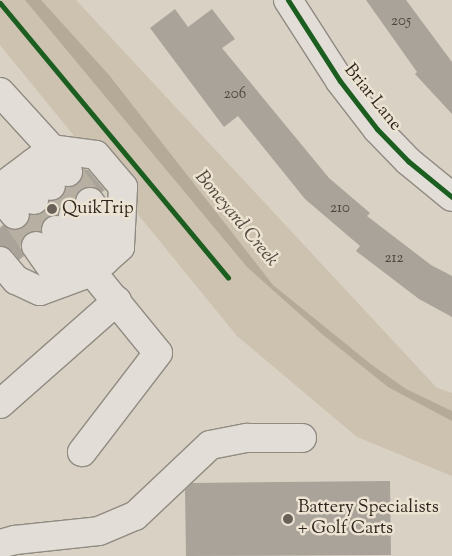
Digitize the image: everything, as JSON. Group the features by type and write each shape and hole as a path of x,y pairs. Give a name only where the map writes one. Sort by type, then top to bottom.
{"street":[{"name":"Briar Lane","path":"288,0 329,66 377,130 408,161 452,197"},
{"path":"0,92 30,183 96,156 123,187 93,267 40,291 16,280 2,268"},
{"path":"82,452 158,353 117,301 64,224 93,267"},
{"path":"0,404 117,301"},
{"path":"0,544 15,540 99,531 135,516 210,445 247,438 302,438"}],"shaded area":[{"path":"0,0 76,0 437,388 452,393 452,476 357,437 237,336 0,45"},
{"path":"25,0 41,0 109,75 273,285 372,365 406,389 452,411 452,421 388,387 322,334 247,267"}],"building":[{"path":"366,0 406,0 452,62 452,114 415,74 417,72"},
{"path":"175,9 188,27 212,9 235,39 222,48 329,178 370,213 367,216 431,265 452,276 452,317 419,299 356,251 360,246 305,199 238,116 224,127 150,28"},
{"path":"83,169 88,170 105,190 102,192 89,186 82,189 75,201 64,204 58,215 47,217 40,231 27,234 20,247 24,256 19,260 12,251 0,246 0,228 3,225 17,230 25,227 30,215 43,213 49,201 61,198 66,187 77,184"},
{"name":"Battery Specialists + Golf Carts","path":"390,481 391,555 186,556 185,490 192,483"}],"tunnel":[{"path":"68,172 90,202"},
{"path":"51,186 73,216"},
{"path":"34,200 56,230"},
{"path":"15,215 36,246"}],"cycle path":[{"path":"288,0 340,81 377,129 408,161 452,197"},
{"path":"0,3 228,278"}],"place":[{"name":"QuikTrip","path":"52,209"},
{"name":"Battery Specialists + Golf Carts","path":"288,519"}],"water label":[{"name":"Boneyard Creek","path":"236,219"}]}
